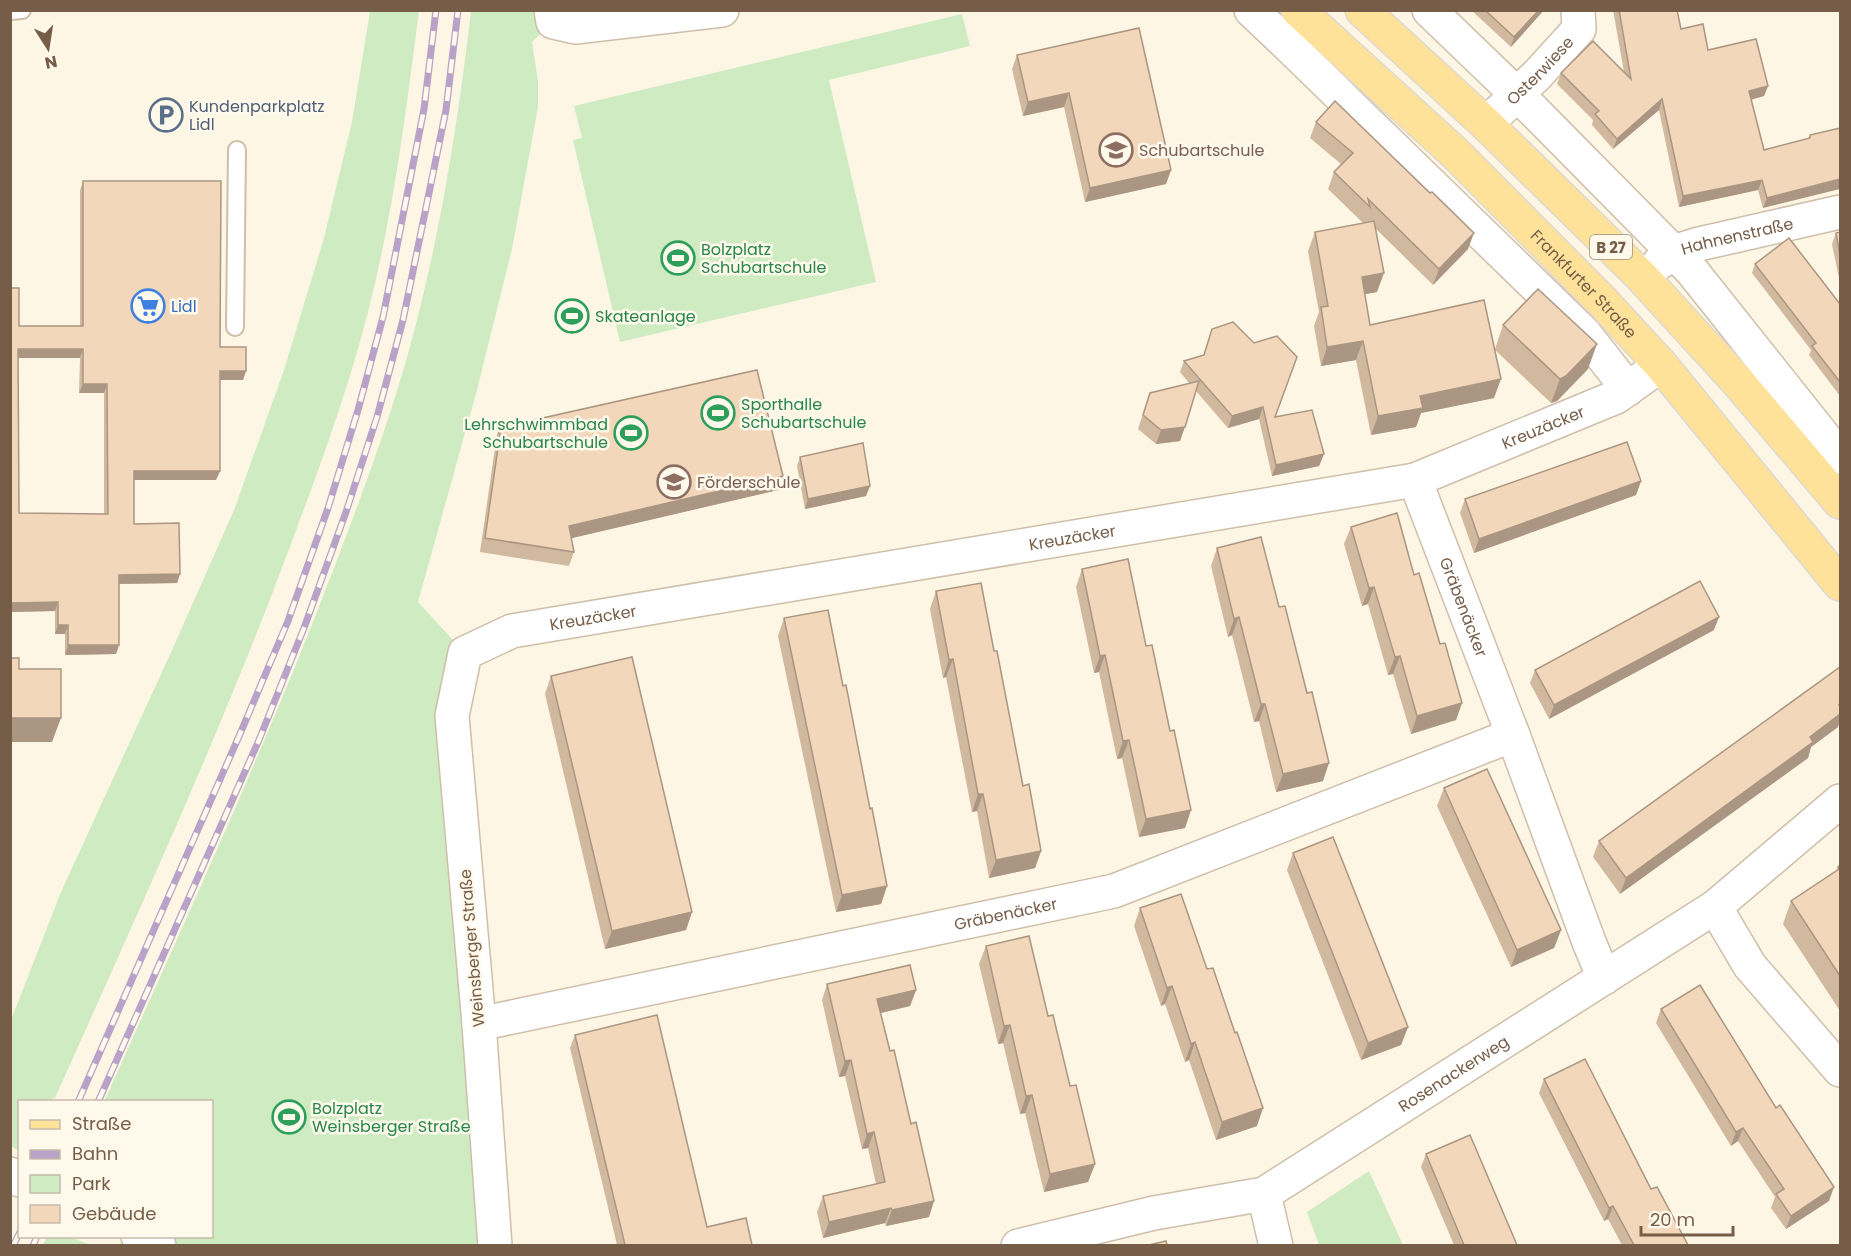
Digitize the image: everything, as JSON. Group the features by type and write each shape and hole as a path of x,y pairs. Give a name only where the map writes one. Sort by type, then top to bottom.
{"main road":[{"name":"Frankfurter Straße","path":"1298,10 1457,155 1603,302 1661,365 1840,584"},
{"name":"B 27","path":"1362,10 1486,124 1641,276 1738,382 1840,502"}],"street":[{"path":"552,16 575,27 722,10"},
{"path":"1251,10 1584,333 1628,389"},
{"path":"1429,10 1692,271 1840,457"},
{"name":"Osterwiese","path":"1486,124 1580,29 1578,10"},
{"name":"Hahnenstraße","path":"1641,276 1673,252 1840,212"},
{"name":"Kreuzäcker","path":"465,653 512,631 1415,480 1616,397 1661,365"},
{"name":"Gräbenäcker","path":"1415,480 1513,735 1588,942 1604,978"},
{"name":"Weinsberger Straße","path":"465,653 452,716 479,1024 495,1245"},
{"name":"Gräbenäcker","path":"479,1024 1114,891 1513,735"},
{"name":"Rosenackerweg","path":"1018,1245 1154,1213 1264,1194 1715,907 1840,801"},
{"path":"1715,907 1750,966 1840,1070"},
{"path":"1264,1194 1276,1245"},
{"path":"143,1238 159,1245"}],"lane":[{"path":"10,11 22,10"},
{"path":"235,327 237,150"}],"green space":[{"path":"370,11 419,11 386,234 369,308 333,427 302,515 236,684 178,823 55,1098 52,1100 18,1100 18,1150 11,1146 11,1020 61,892 234,510 284,370 324,238 352,122"},
{"path":"471,11 551,11 553,22 532,42 538,81 538,107 512,249 477,390 418,602 465,653 495,1245 120,1245 122,1238 213,1238 213,1100 105,1100 280,703 308,636 379,445 409,351 435,243 461,88"},
{"path":"962,14 970,46 829,80 876,282 620,342 573,140 582,138 574,106"},
{"path":"1369,1171 1403,1245 1319,1245 1307,1212"},
{"path":"46,1238 73,1238 91,1245 43,1245"}],"building":[{"path":"1485,10 1539,10 1514,37"},
{"path":"1619,10 1677,10 1681,29 1703,24 1708,50 1756,39 1768,86 1749,91 1764,150 1840,128 1840,179 1767,198 1762,180 1683,196 1662,99 1617,139 1595,114 1599,111 1561,73 1593,41 1631,79"},
{"name":"Schubartschule","path":"1139,28 1171,170 1090,188 1069,93 1028,102 1017,55"},
{"path":"1335,101 1474,233 1439,269 1368,199 1370,207 1334,172 1353,153 1316,122"},
{"name":"Lidl","path":"83,181 221,181 220,347 246,347 246,371 220,371 220,471 134,471 134,524 179,523 180,574 119,575 119,645 68,645 68,625 58,625 58,602 10,603 10,288 19,288 19,326 83,326","holes":["18,349 83,349 83,384 107,384 108,514 19,513"]},
{"path":"1374,221 1384,273 1362,277 1370,325 1484,300 1501,379 1420,396 1423,408 1378,416 1363,341 1327,347 1321,307 1328,306 1315,232"},
{"path":"1840,232 1840,255 1836,233"},
{"path":"1789,238 1840,304 1840,382 1812,346 1816,343 1755,264"},
{"path":"1538,289 1597,344 1566,376 1560,379 1503,325"},
{"path":"1233,322 1254,343 1277,336 1297,357 1275,417 1312,410 1324,454 1276,465 1263,407 1232,416 1184,361 1204,355 1212,329"},
{"path":"757,370 783,476 569,526 574,552 485,538 502,420 531,427 534,420"},
{"path":"1199,381 1185,427 1161,430 1143,415 1150,393"},
{"path":"1627,442 1641,481 1479,539 1465,499"},
{"path":"863,443 870,486 808,499 800,457"},
{"path":"1397,513 1414,575 1419,573 1440,644 1445,643 1462,703 1417,716 1400,656 1395,657 1374,587 1369,588 1351,527"},
{"path":"1261,537 1279,607 1285,606 1307,693 1312,692 1329,763 1283,774 1265,704 1261,704 1239,617 1234,619 1217,548"},
{"path":"1128,559 1146,646 1152,645 1170,731 1174,730 1191,810 1146,819 1129,740 1123,741 1105,655 1100,656 1082,569"},
{"path":"1700,581 1719,617 1554,705 1535,670"},
{"path":"981,583 994,651 997,651 1023,786 1029,784 1041,851 996,860 983,794 978,794 953,659 949,660 936,591"},
{"path":"828,610 843,686 846,685 887,886 842,895 784,618"},
{"path":"632,657 692,912 612,931 551,676"},
{"path":"10,658 19,658 19,669 61,669 61,718 10,718"},
{"path":"1840,667 1840,714 1810,737 1813,742 1626,878 1599,841"},
{"path":"1487,769 1561,930 1517,950 1444,788"},
{"path":"1333,837 1408,1027 1368,1043 1293,853"},
{"path":"1840,865 1840,976 1791,901 1839,869"},
{"path":"1181,894 1207,969 1213,968 1263,1108 1222,1122 1195,1042 1191,1044 1172,986 1167,988 1140,908"},
{"path":"1029,936 1048,1016 1053,1015 1070,1086 1076,1085 1095,1164 1050,1174 1032,1095 1026,1096 1010,1025 1004,1026 986,946"},
{"path":"910,965 916,990 877,999 890,1051 894,1050 911,1124 916,1122 934,1201 829,1222 823,1196 885,1182 874,1132 867,1134 851,1060 845,1061 827,984"},
{"path":"1700,985 1776,1108 1780,1105 1834,1187 1791,1216 1776,1194 1784,1189 1743,1128 1736,1132 1661,1009"},
{"path":"657,1015 707,1227 746,1218 752,1245 625,1245 575,1035"},
{"path":"1585,1059 1651,1189 1657,1187 1688,1245 1634,1245 1613,1206 1609,1208 1544,1079"},
{"path":"1470,1135 1517,1245 1464,1245 1426,1154"},
{"path":"1166,1241 1167,1245 1149,1245"}],"railway":[{"path":"79,1100 288,621 328,508 383,317 424,109 436,10"},
{"path":"99,1100 259,740 304,628 346,512 377,417 403,320 446,110 458,10"},
{"path":"13,1246 18,1236"},
{"path":"33,1246 36,1238"}],"place":[{"name":"Kundenparkplatz Lidl","path":"166,115"},
{"name":"Schubartschule","path":"1116,150"},
{"name":"Bolzplatz Schubartschule","path":"678,258"},
{"name":"Lidl","path":"148,306"},
{"name":"Skateanlage","path":"572,316"},
{"name":"Sporthalle Schubartschule","path":"718,413"},
{"name":"Lehrschwimmbad Schubartschule","path":"631,433"},
{"name":"Förderschule","path":"674,482"},
{"name":"Bolzplatz Weinsberger Straße","path":"289,1117"}]}
